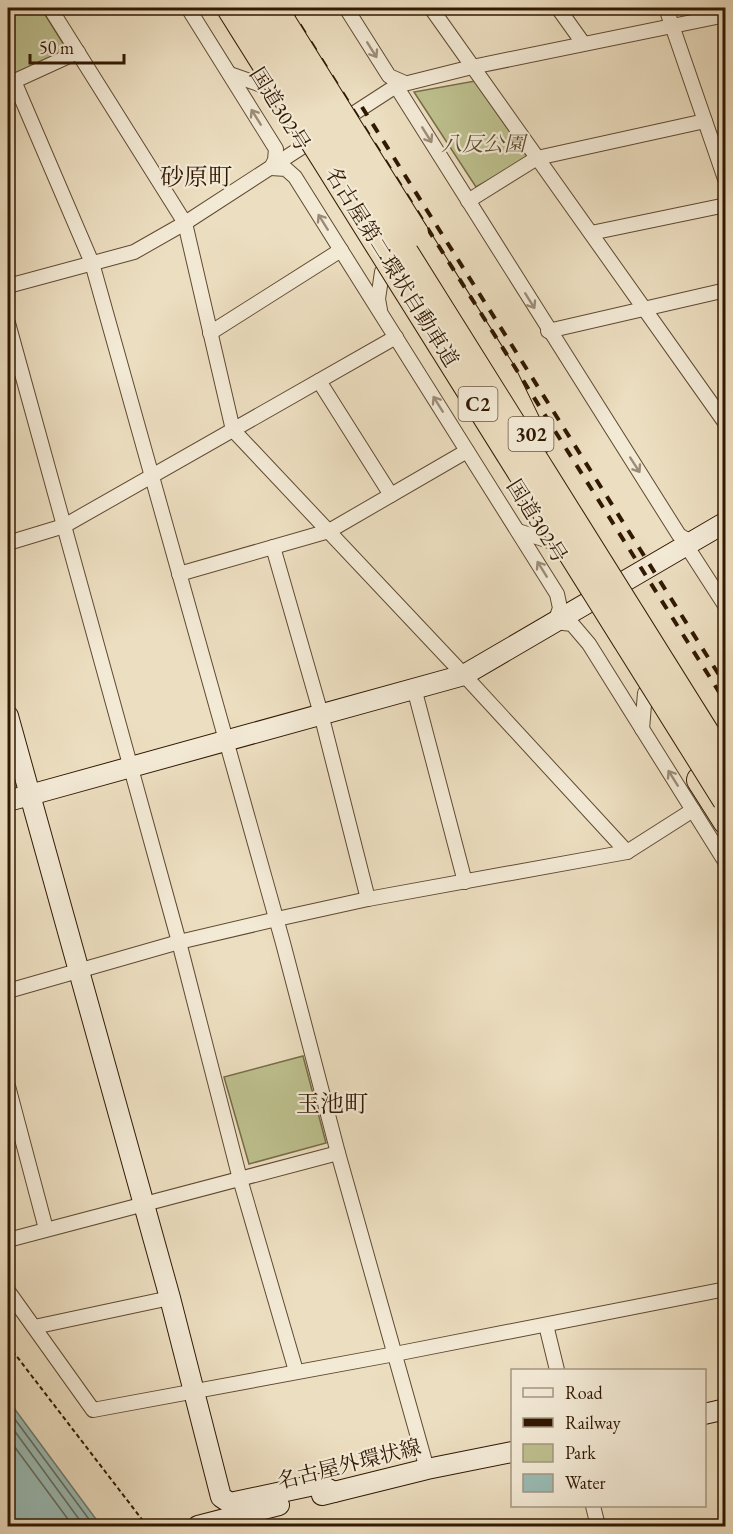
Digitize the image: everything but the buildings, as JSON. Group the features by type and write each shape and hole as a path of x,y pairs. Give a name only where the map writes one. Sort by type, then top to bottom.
{"highway":[{"name":"国道302号","path":"217,8 726,821"},
{"name":"名古屋第二環状自動車道","path":"230,8 726,800"},
{"name":"名古屋第二環状自動車道","path":"252,8 726,765"},
{"name":"国道302号","path":"263,8 726,744"},
{"path":"274,8 503,373 537,443"}],"street":[{"path":"50,8 185,224 233,430 627,852"},
{"path":"188,8 276,149 275,160 271,168"},
{"path":"346,8 389,76 400,84 468,201 548,331 680,535 691,542 726,607"},
{"path":"431,8 726,424"},
{"path":"558,8 583,44"},
{"path":"666,8 726,182"},
{"path":"8,286 135,252 185,224 400,84 726,15"},
{"path":"78,52 11,82 92,263 277,919 338,1153 427,1469"},
{"path":"230,74 267,87"},
{"path":"468,201 537,158 705,121"},
{"path":"271,168 291,172 518,531 557,594 560,608 555,622"},
{"path":"591,233 726,205"},
{"path":"210,333 341,250"},
{"path":"381,315 378,299 382,272"},
{"path":"548,331 726,290"},
{"path":"8,323 179,942 240,1179 296,1371"},
{"path":"8,543 64,526 396,337"},
{"path":"319,381 392,495"},
{"path":"179,574 328,531 467,451"},
{"path":"8,801 464,675 726,522"},
{"path":"518,531 549,541"},
{"path":"273,547 321,714 368,900"},
{"path":"555,622 572,624 578,629 726,863"},
{"path":"414,688 465,882"},
{"path":"642,729 645,693"},
{"path":"8,716 170,1298 221,1497 230,1503 319,1484 334,1492"},
{"path":"8,992 179,942 277,919 627,852 693,810"},
{"path":"8,1086 11,1115 46,1229"},
{"path":"8,1240 338,1153"},
{"path":"8,1291 93,1410 726,1289"},
{"path":"34,1328 170,1298"},
{"path":"546,1325 557,1369"},
{"path":"706,1414 726,1409"},
{"name":"名古屋外環状線","path":"198,1527 427,1469 511,1452"},
{"path":"592,1507 598,1527"}],"path":[{"path":"8,1345 147,1527"}],"green space":[{"path":"8,8 41,8 66,48 64,54 8,77"},
{"name":"八反公園","path":"475,81 528,158 476,187 414,92"},
{"path":"303,1056 326,1143 249,1164 224,1077"}],"water":[{"path":"8,1400 101,1526 11,1526 8,1521"}],"railway":[{"path":"289,8 726,703"},
{"path":"362,107 726,686"}],"district":[{"name":"砂原町","path":"196,177"},
{"name":"玉池町","path":"332,1104"}]}
